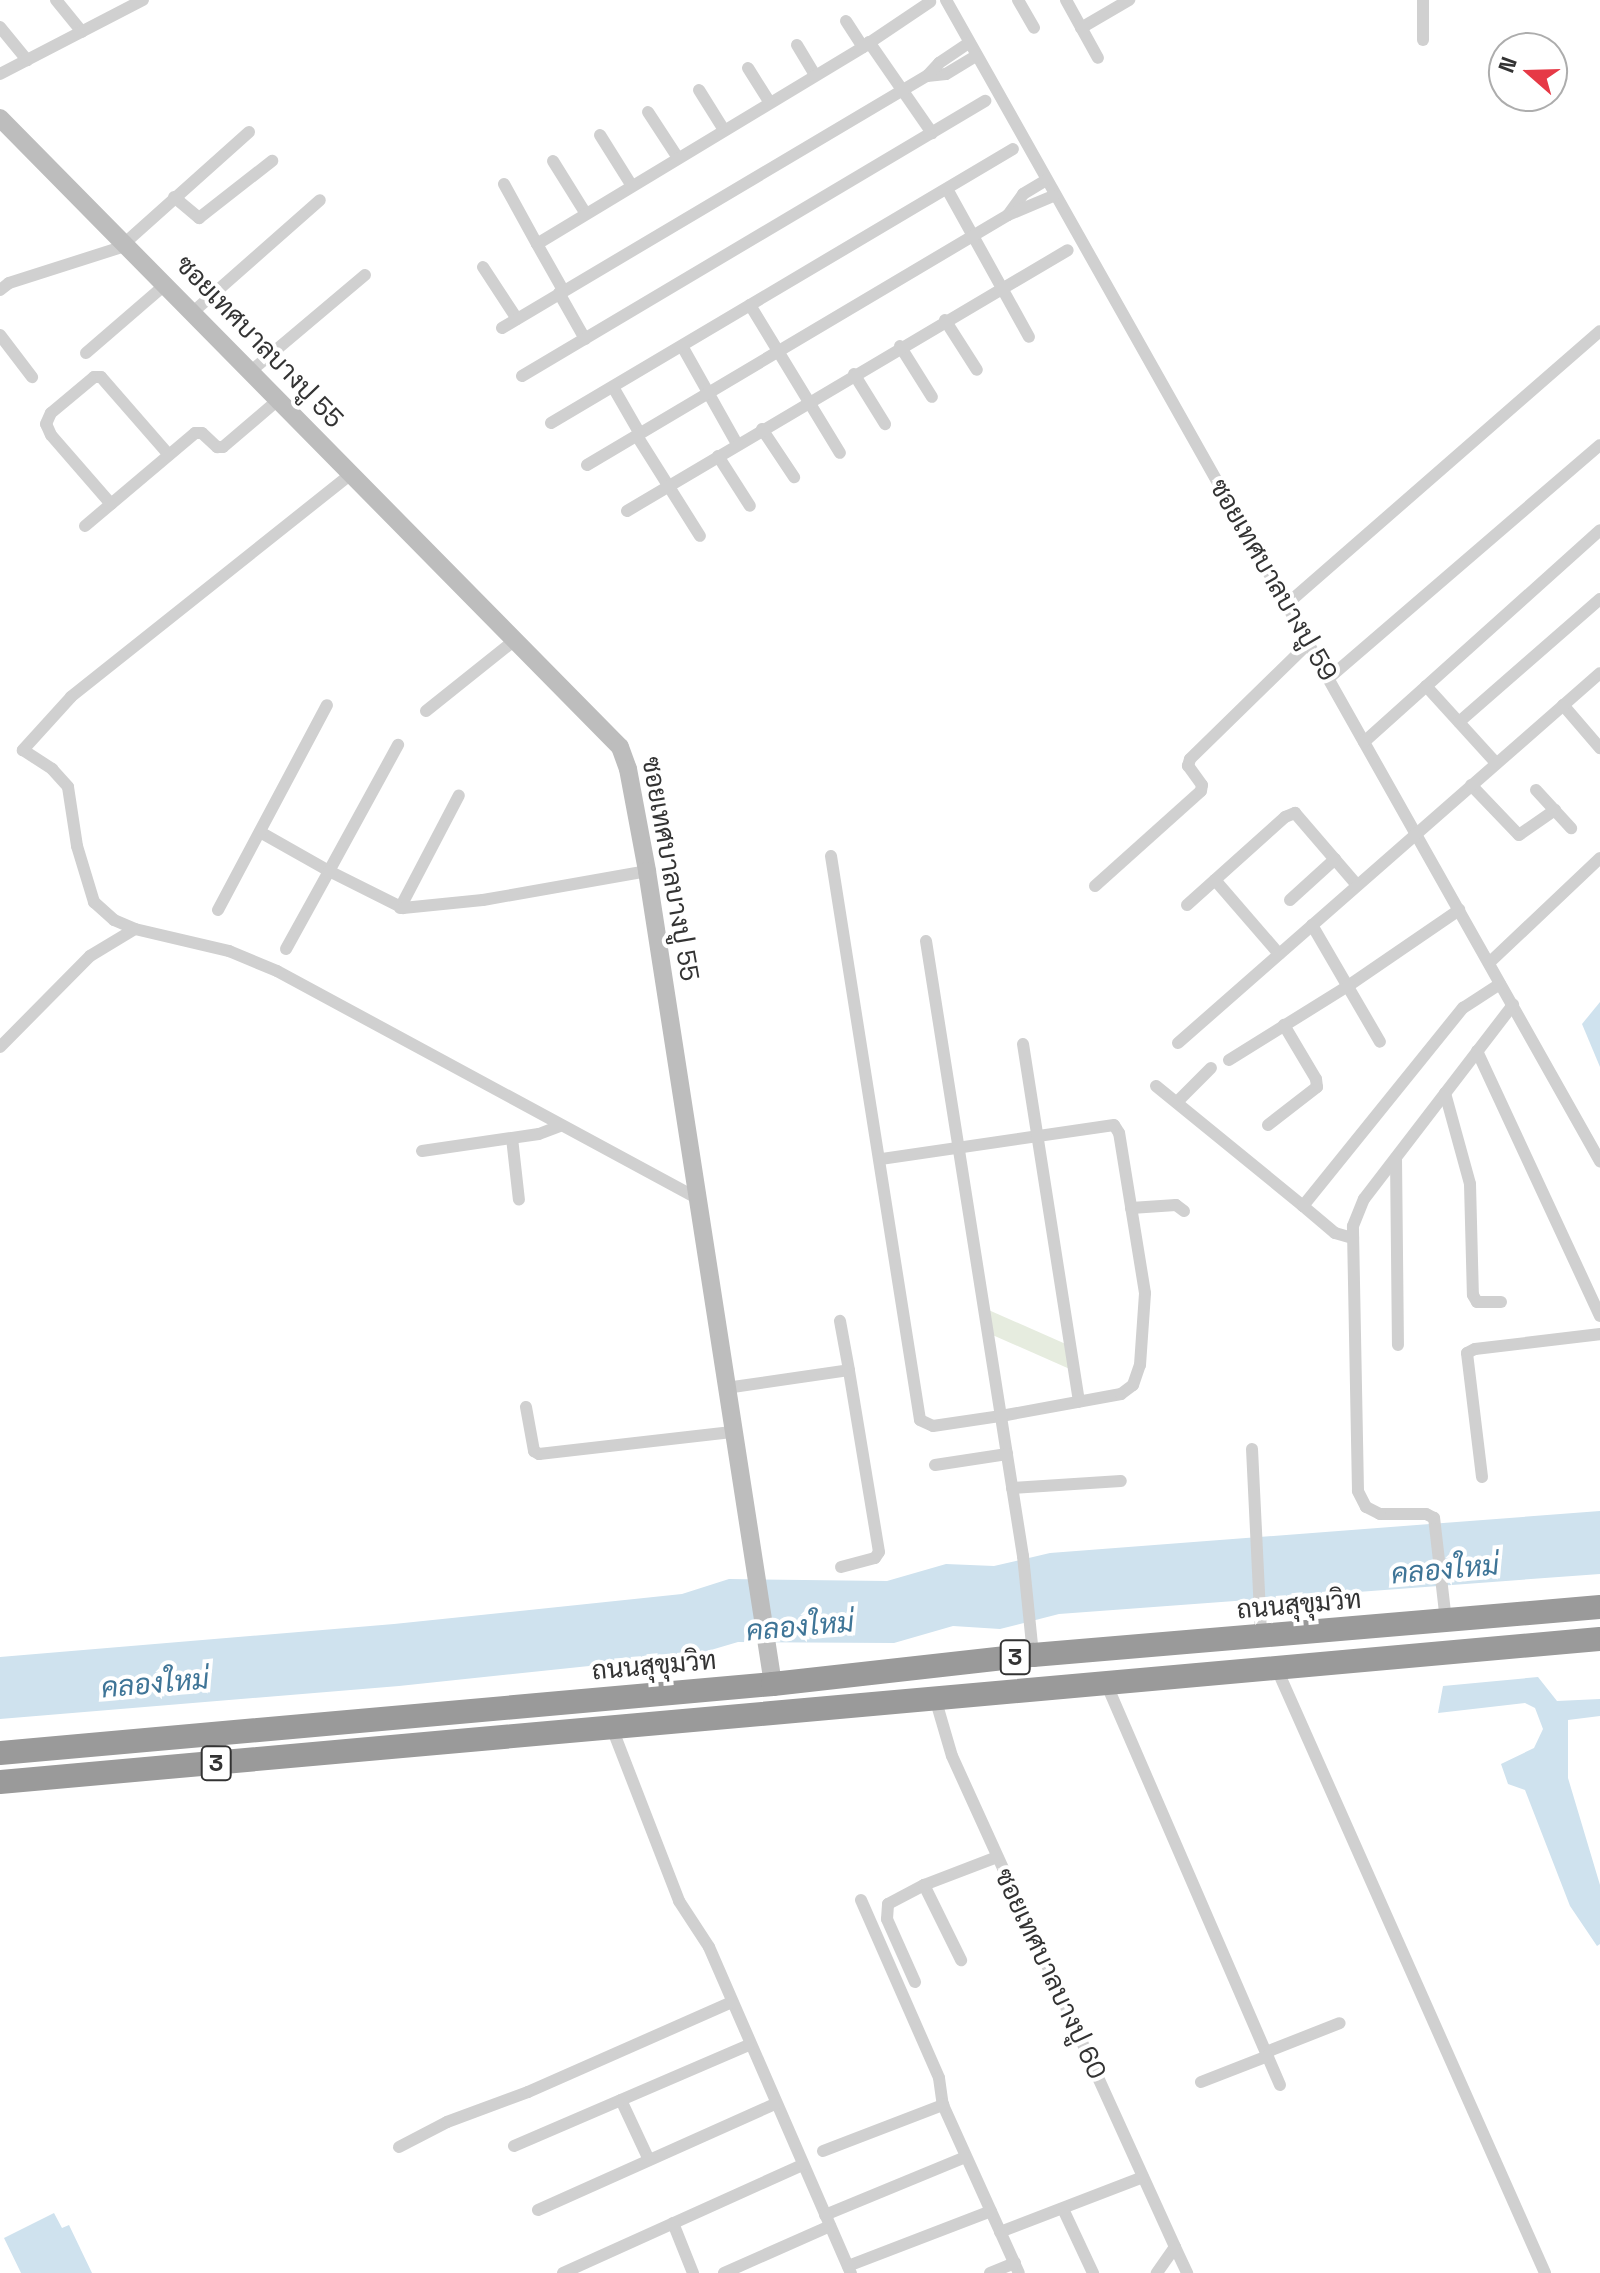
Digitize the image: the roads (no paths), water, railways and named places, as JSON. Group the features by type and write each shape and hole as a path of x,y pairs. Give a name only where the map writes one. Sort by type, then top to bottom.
{"highway":[{"name":"ถนนสุขุมวิท","path":"0,1753 773,1684 1032,1643 1261,1636 1600,1607"},
{"name":"3","path":"0,1782 1600,1639"},
{"path":"430,1713 433,1744"}],"street":[{"path":"56,0 82,32"},
{"path":"0,74 142,0"},
{"name":"ซอยเทศบาลบางปู 59","path":"946,0 1053,196 1329,678 1600,1161"},
{"path":"1018,0 1034,28"},
{"path":"1066,0 1098,58"},
{"path":"1081,28 1129,0"},
{"path":"1423,0 1423,40"},
{"path":"537,244 866,45 930,2"},
{"path":"846,21 903,89 932,133"},
{"path":"0,27 27,60"},
{"path":"502,328 927,76 939,63 969,43"},
{"path":"797,45 815,75"},
{"path":"927,76 946,74 976,56"},
{"path":"748,68 770,103"},
{"path":"699,90 724,130"},
{"path":"522,376 985,101"},
{"path":"648,112 678,158"},
{"name":"ซอยเทศบาลบางปู 55","path":"3,126 127,244 620,747 628,769 647,871 773,1684"},
{"path":"0,290 9,283 127,244 174,197 249,132"},
{"path":"600,135 632,186"},
{"path":"551,423 1013,149"},
{"path":"174,197 199,218 272,161"},
{"path":"553,161 586,214"},
{"path":"1008,215 1023,194 1045,181"},
{"path":"504,184 585,339"},
{"path":"947,189 1029,337"},
{"path":"587,465 1008,215 1053,196"},
{"path":"193,312 320,200"},
{"path":"627,511 900,346 1068,250"},
{"path":"483,267 517,319"},
{"path":"251,371 365,275"},
{"path":"86,353 166,284"},
{"path":"750,305 840,453"},
{"path":"945,320 977,370"},
{"path":"1287,604 1600,331"},
{"path":"0,335 32,377"},
{"path":"682,346 737,444"},
{"path":"900,346 932,397"},
{"path":"854,374 885,424"},
{"path":"111,504 51,435 46,424 51,413 94,377 101,377 169,455"},
{"path":"613,387 700,536"},
{"path":"85,526 195,433 202,433 217,447 223,447 278,400"},
{"path":"762,429 794,477"},
{"path":"1329,678 1600,445"},
{"path":"718,456 750,506"},
{"path":"351,474 71,697 23,750 52,769 68,787 79,859 94,902 114,920 135,929 251,959 696,1198"},
{"path":"1364,742 1600,530"},
{"path":"1459,722 1600,599"},
{"path":"426,711 515,640"},
{"path":"1095,886 1201,791 1202,785 1188,766 1190,759 1309,643"},
{"path":"1178,1043 1600,673"},
{"path":"1426,686 1496,763"},
{"path":"218,910 327,705"},
{"path":"1563,705 1600,748"},
{"path":"286,949 398,745"},
{"path":"1471,785 1519,835 1524,835 1555,810"},
{"path":"1536,790 1571,828"},
{"path":"400,908 459,795"},
{"path":"1187,905 1290,814 1300,815 1357,885"},
{"path":"260,832 400,908 483,900 647,871"},
{"path":"831,856 920,1420 933,1426 1001,1416 1127,1391 1133,1385 1140,1365 1146,1304 1119,1133 1114,1125 880,1159"},
{"path":"1489,963 1600,858"},
{"path":"1290,900 1335,859"},
{"path":"1215,880 1279,954"},
{"path":"1229,1060 1348,986 1459,910"},
{"path":"1312,925 1380,1042"},
{"path":"0,1047 90,956 135,929"},
{"path":"926,941 1023,1556 1032,1643"},
{"path":"1303,1206 1463,1008 1500,984"},
{"path":"1446,1621 1436,1522 1426,1514 1372,1511 1366,1507 1358,1491 1353,1238 1359,1208 1513,1005"},
{"path":"1268,1125 1317,1087 1316,1079 1284,1025"},
{"path":"1023,1044 1079,1402"},
{"path":"1477,1051 1600,1316"},
{"path":"1177,1102 1211,1068"},
{"path":"1156,1086 1335,1233 1353,1238"},
{"path":"1445,1093 1470,1184 1473,1295 1477,1302 1501,1302"},
{"path":"422,1151 512,1138 560,1126"},
{"path":"512,1138 519,1200"},
{"path":"1396,1158 1398,1345"},
{"path":"1131,1208 1176,1205 1184,1211"},
{"path":"840,1321 879,1552 875,1558 841,1567"},
{"path":"1482,1477 1467,1353 1475,1349 1600,1334"},
{"path":"726,1388 849,1370"},
{"path":"526,1407 534,1451 539,1454 732,1432"},
{"path":"1252,1449 1261,1636"},
{"path":"935,1465 1007,1454"},
{"path":"1012,1488 1121,1481"},
{"path":"1276,1667 1545,2273"},
{"path":"1106,1683 1280,2085"},
{"name":"ซอยเทศบาลบางปู 60","path":"935,1698 952,1756 1187,2273"},
{"path":"612,1728 679,1901 700,1929 748,2045 849,2270 991,2211"},
{"path":"915,1982 885,1913 891,1900 997,1857"},
{"path":"924,1885 961,1960"},
{"path":"861,1900 939,2078 943,2105 1017,2268 990,2273"},
{"path":"399,2147 437,2126 528,2092 730,2003"},
{"path":"1201,2082 1340,2023"},
{"path":"514,2146 748,2045"},
{"path":"621,2100 649,2160"},
{"path":"538,2210 775,2104"},
{"path":"823,2151 943,2105"},
{"path":"724,2273 966,2157"},
{"path":"563,2273 802,2165"},
{"path":"1000,2232 1143,2177"},
{"path":"1063,2209 1093,2273"},
{"path":"673,2223 693,2273"},
{"path":"1157,2273 1175,2247"}],"water":[{"path":"1600,1002 1600,1067 1582,1024"},
{"name":"คลองใหม่","path":"1600,1511 1600,1574 1059,1614 1000,1629 953,1626 894,1643 738,1642 694,1655 399,1686 0,1719 0,1657 394,1624 682,1594 729,1579 887,1581 946,1564 994,1566 1050,1553"},
{"path":"1538,1677 1557,1701 1600,1699 1600,1716 1568,1720 1568,1778 1600,1885 1600,1944 1597,1946 1570,1906 1525,1790 1508,1784 1501,1764 1534,1748 1543,1729 1535,1708 1525,1703 1438,1713 1443,1686"},
{"path":"54,2213 62,2228 69,2225 92,2273 21,2273 4,2238"}]}
